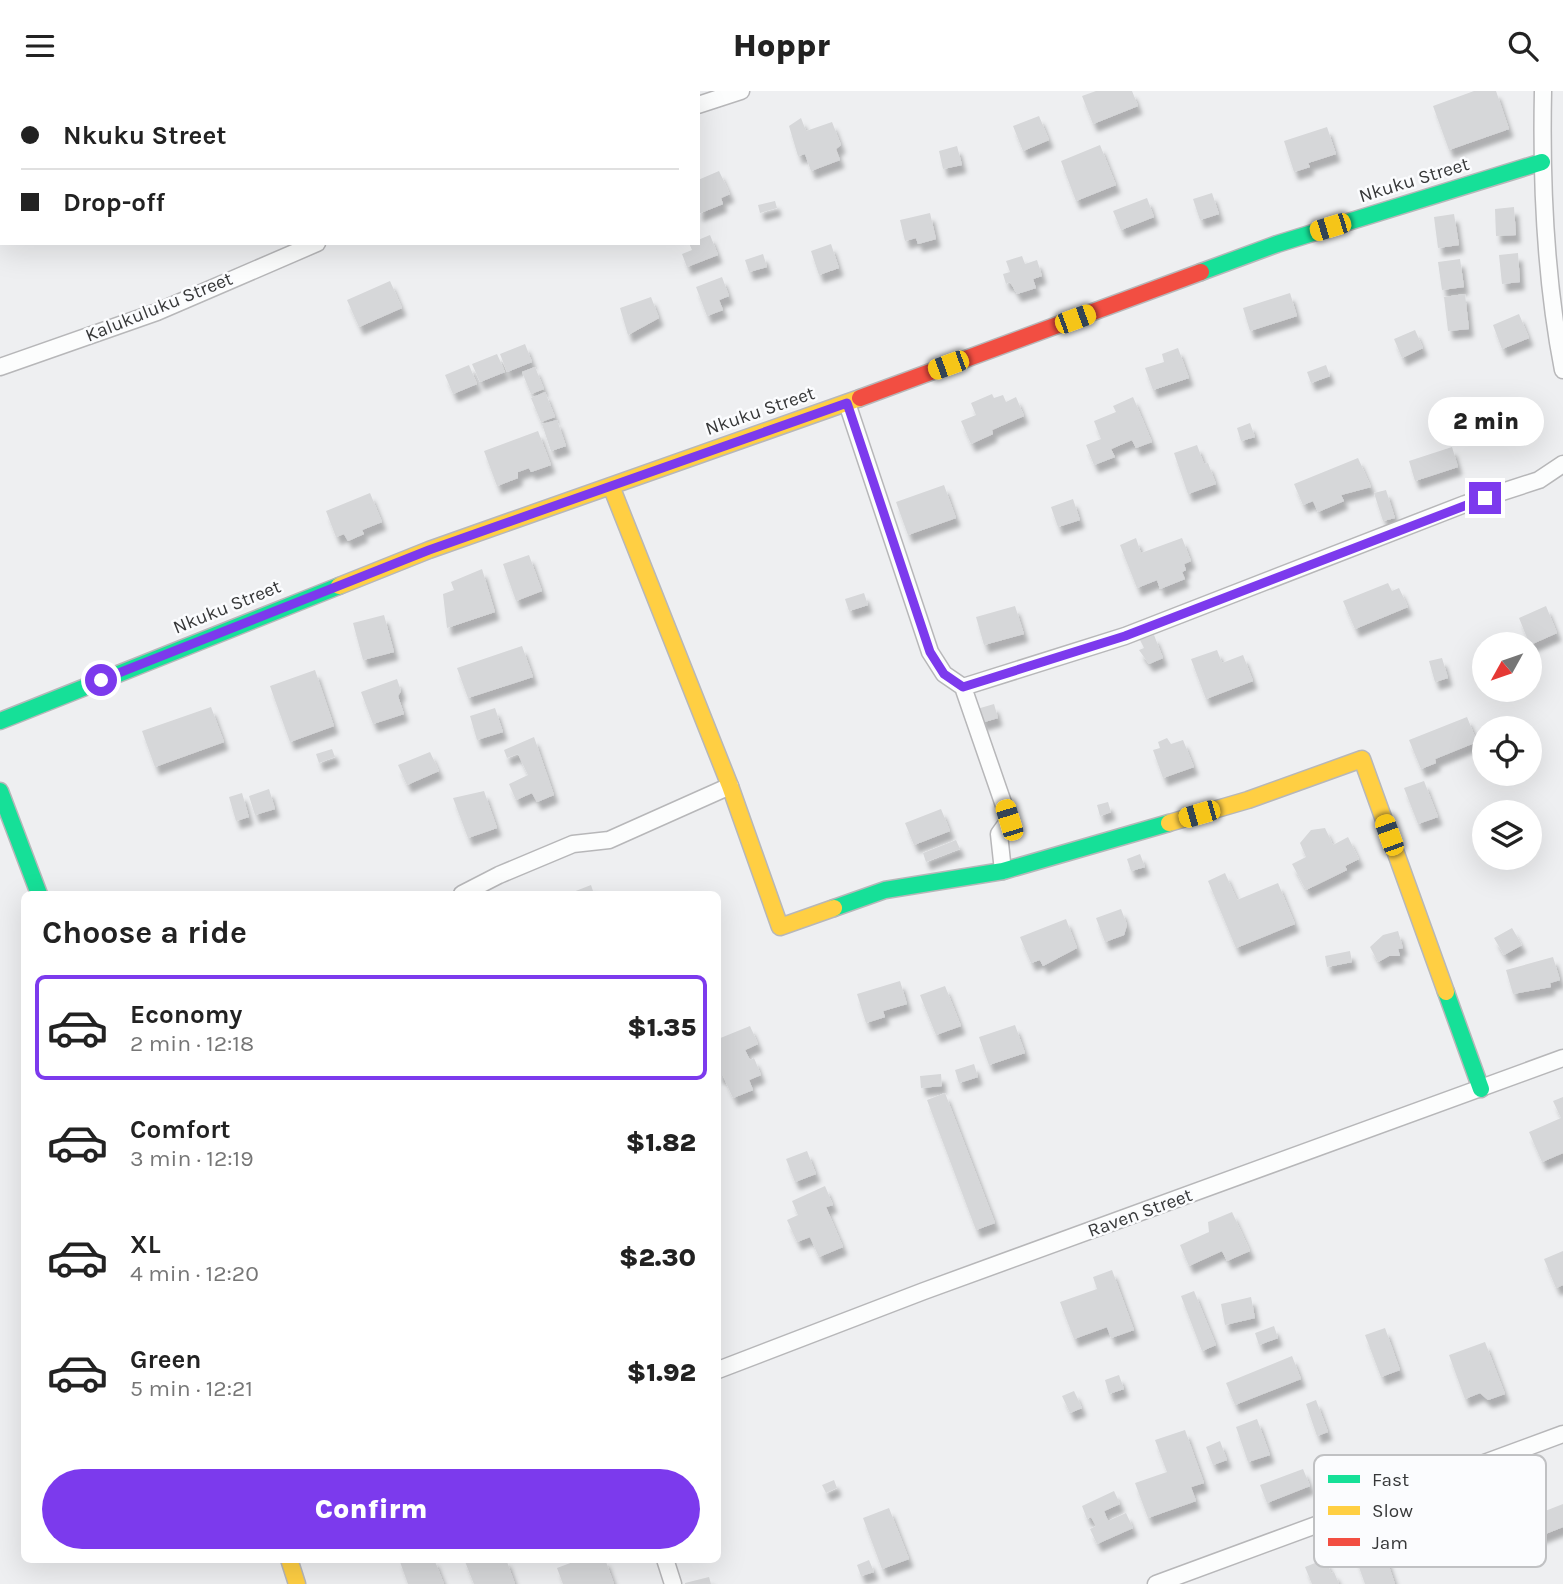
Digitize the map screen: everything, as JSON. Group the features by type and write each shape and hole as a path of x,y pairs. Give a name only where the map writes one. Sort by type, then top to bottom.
{"street":[{"path":"700,104 741,91"},
{"path":"1543,91 1542,162 1547,264 1563,370"},
{"name":"Nkuku Street","path":"0,720 429,550 847,403 1277,244 1542,162"},
{"name":"Kalukuluku Street","path":"0,367 157,312 312,245"},
{"path":"847,403 930,652 944,674 963,687 1009,820 999,834 1003,871"},
{"path":"963,687 1125,636 1465,504 1539,479 1563,464"},
{"path":"611,486 730,786 779,927 885,890 1003,871 1248,800 1362,759 1480,1089"},
{"path":"468,891 499,874 573,844 609,840 730,786"},
{"path":"0,791 38,891"},
{"name":"Raven Street","path":"721,1369 924,1291 1563,1058"},
{"path":"1506,1455 1563,1434"},
{"path":"1156,1584 1314,1526"},
{"path":"290,1563 298,1584"},
{"path":"666,1563 673,1584"}],"building":[{"path":"1096,91 1132,91 1138,106 1093,124 1082,96"},
{"path":"1474,91 1496,91 1509,129 1449,150 1433,106"},
{"path":"1039,116 1049,140 1023,151 1013,126"},
{"path":"801,118 806,131 832,122 841,145 836,149 840,160 811,171 805,154 798,156 789,126"},
{"path":"1327,127 1336,154 1308,163 1310,167 1294,172 1284,141"},
{"path":"1100,145 1116,185 1076,201 1061,161"},
{"path":"957,146 962,165 943,169 939,151"},
{"path":"719,171 730,194 721,198 723,204 700,213 700,179"},
{"path":"1212,193 1219,214 1200,220 1193,199"},
{"path":"1147,198 1154,217 1121,230 1113,211"},
{"path":"775,201 777,208 760,213 758,205"},
{"path":"1514,207 1516,235 1496,236 1495,209"},
{"path":"930,213 936,239 918,244 916,238 905,241 900,220"},
{"path":"1454,214 1459,245 1438,248 1434,217"},
{"path":"710,235 718,255 687,267 682,254 692,250 690,245 700,245 700,239"},
{"path":"831,244 839,268 819,275 811,251"},
{"path":"1518,253 1520,282 1502,284 1499,255"},
{"path":"763,254 767,267 749,272 745,260"},
{"path":"1022,256 1025,264 1037,260 1042,276 1033,279 1036,288 1017,294 1010,282 1006,284 1003,274 1010,272 1006,261"},
{"path":"1460,259 1464,287 1442,290 1438,262"},
{"path":"722,277 729,296 719,300 723,310 707,316 696,287"},
{"path":"390,281 402,308 359,327 347,300"},
{"path":"1290,293 1297,316 1250,331 1243,308"},
{"path":"1465,294 1469,329 1448,331 1444,297"},
{"path":"651,297 659,318 628,335 620,308"},
{"path":"1519,314 1529,338 1502,349 1493,325"},
{"path":"1415,330 1423,348 1402,358 1394,339"},
{"path":"525,344 532,362 507,372 500,354"},
{"path":"1178,348 1189,378 1153,390 1145,368 1164,362 1162,354"},
{"path":"497,354 505,372 480,382 472,364"},
{"path":"469,365 477,384 453,394 445,375"},
{"path":"1326,365 1330,376 1311,383 1307,372"},
{"path":"535,367 544,389 531,394 522,372"},
{"path":"545,392 555,417 541,422 531,398"},
{"path":"992,394 994,398 1003,395 1006,402 1016,397 1024,416 992,430 993,434 971,444 961,421 976,415 971,403"},
{"path":"1133,397 1152,442 1136,448 1132,440 1111,449 1115,457 1094,465 1086,445 1101,439 1094,421 1116,412 1113,406"},
{"path":"557,420 566,446 551,451 542,424"},
{"path":"1250,423 1255,437 1241,441 1237,428"},
{"path":"538,431 551,465 531,472 529,468 518,472 518,478 497,486 484,451"},
{"path":"1197,445 1216,484 1188,494 1174,453"},
{"path":"1452,447 1458,467 1415,481 1409,461"},
{"path":"1358,458 1371,487 1341,495 1344,501 1318,512 1313,501 1303,505 1294,484"},
{"path":"944,485 956,518 908,535 896,502"},
{"path":"1386,490 1395,518 1383,521 1374,493"},
{"path":"370,493 382,522 362,530 364,534 348,541 344,534 336,537 326,511"},
{"path":"1073,499 1080,520 1058,527 1051,507"},
{"path":"1136,538 1141,553 1182,538 1191,561 1184,564 1186,570 1182,572 1185,579 1160,589 1157,580 1137,588 1120,545"},
{"path":"529,555 542,591 516,601 503,564"},
{"path":"482,569 495,612 447,628 443,594 454,590 451,582"},
{"path":"1388,583 1392,591 1399,588 1408,607 1355,629 1343,601"},
{"path":"864,593 868,605 849,611 845,599"},
{"path":"1015,606 1024,634 984,645 976,617"},
{"path":"1546,606 1557,633 1542,640 1542,632 1525,632 1519,618"},
{"path":"384,615 394,652 363,660 353,623"},
{"path":"1154,635 1163,658 1149,664 1139,650 1144,648 1140,640"},
{"path":"522,646 533,677 468,698 457,668"},
{"path":"1217,650 1222,663 1243,655 1253,681 1206,699 1191,659"},
{"path":"1442,658 1448,678 1435,682 1429,661"},
{"path":"315,670 334,726 290,742 270,686"},
{"path":"397,679 401,691 398,696 404,714 373,724 361,692"},
{"path":"994,704 998,718 981,723 977,709"},
{"path":"211,707 224,742 155,767 142,731"},
{"path":"495,708 503,732 477,740 470,716"},
{"path":"1467,717 1472,730 1472,744 1435,759 1436,763 1421,769 1409,740"},
{"path":"534,737 554,795 537,802 532,793 516,800 509,784 528,775 518,754 507,758 504,750"},
{"path":"1167,738 1171,744 1183,740 1194,767 1163,778 1153,750 1160,748 1158,742"},
{"path":"332,749 335,757 319,763 316,754"},
{"path":"430,752 439,771 407,785 398,765"},
{"path":"1424,781 1438,817 1418,824 1404,788"},
{"path":"269,789 275,809 255,815 249,796"},
{"path":"484,791 497,828 468,838 453,798"},
{"path":"242,793 249,817 236,821 229,797"},
{"path":"1108,802 1111,812 1100,816 1097,805"},
{"path":"941,809 950,831 914,845 905,823"},
{"path":"1325,828 1333,845 1348,837 1359,859 1345,866 1347,870 1306,890 1292,864 1306,857 1300,843 1311,830"},
{"path":"956,840 960,849 926,862 923,853"},
{"path":"1140,854 1145,867 1131,871 1127,859"},
{"path":"1225,873 1237,900 1278,883 1295,924 1236,948 1208,881"},
{"path":"591,885 593,891 576,891"},
{"path":"1121,909 1127,925 1124,935 1105,942 1096,918"},
{"path":"1066,919 1077,948 1043,966 1040,960 1031,963 1020,937"},
{"path":"1512,928 1522,945 1504,955 1494,938"},
{"path":"1398,931 1403,948 1398,949 1400,956 1389,956 1378,962 1370,947 1383,935"},
{"path":"1350,951 1352,962 1327,967 1325,956"},
{"path":"1553,957 1560,980 1550,983 1551,987 1513,994 1506,970"},
{"path":"900,981 907,1004 883,1011 885,1017 866,1023 857,994"},
{"path":"945,986 961,1026 936,1035 920,995"},
{"path":"1015,1025 1025,1053 989,1065 979,1037"},
{"path":"750,1026 758,1044 745,1050 750,1060 754,1058 761,1075 749,1080 753,1090 733,1098 721,1076 721,1038"},
{"path":"974,1064 978,1077 959,1083 955,1070"},
{"path":"941,1074 942,1086 921,1088 920,1076"},
{"path":"945,1093 995,1223 976,1230 927,1100"},
{"path":"1563,1097 1563,1153 1542,1162 1529,1132 1561,1118 1553,1101"},
{"path":"807,1151 816,1174 795,1182 786,1159"},
{"path":"825,1186 833,1205 826,1207 843,1247 819,1257 810,1237 797,1242 787,1220 798,1215 792,1201"},
{"path":"1232,1212 1250,1251 1227,1261 1222,1251 1189,1266 1180,1245 1209,1232 1208,1222"},
{"path":"1563,1251 1563,1285 1556,1288 1544,1259"},
{"path":"1112,1270 1134,1330 1111,1338 1107,1327 1074,1339 1060,1302 1097,1289 1093,1277"},
{"path":"1194,1291 1216,1345 1202,1351 1181,1296"},
{"path":"1251,1297 1255,1318 1225,1325 1221,1304"},
{"path":"1274,1326 1278,1338 1259,1345 1255,1333"},
{"path":"1385,1328 1400,1370 1381,1377 1365,1335"},
{"path":"1485,1342 1505,1394 1488,1400 1480,1393 1465,1399 1449,1355"},
{"path":"1292,1356 1301,1379 1235,1405 1226,1383"},
{"path":"1119,1375 1124,1389 1109,1394 1105,1380"},
{"path":"1074,1391 1082,1408 1070,1413 1062,1396"},
{"path":"1316,1400 1328,1432 1317,1436 1306,1404"},
{"path":"1257,1419 1270,1455 1248,1462 1236,1427"},
{"path":"1185,1430 1204,1483 1191,1487 1196,1501 1148,1518 1135,1483 1167,1472 1155,1440"},
{"path":"1220,1441 1227,1460 1213,1465 1206,1447"},
{"path":"1303,1469 1310,1486 1267,1503 1260,1485"},
{"path":"834,1480 837,1488 826,1493 822,1485"},
{"path":"1114,1491 1120,1504 1104,1511 1108,1521 1126,1513 1133,1528 1097,1544 1090,1529 1096,1526 1091,1517 1087,1519 1082,1506"},
{"path":"1563,1504 1563,1527 1546,1534 1546,1511"},
{"path":"889,1508 909,1559 882,1569 863,1518"},
{"path":"869,1560 874,1572 861,1576 857,1565"},
{"path":"400,1563 436,1563 444,1584 408,1584"},
{"path":"466,1563 507,1563 515,1584 474,1584"},
{"path":"570,1563 606,1563 614,1584 563,1584 557,1568"},
{"path":"1314,1563 1314,1567 1328,1567 1339,1584 1312,1584 1305,1567"},
{"path":"1359,1567 1389,1567 1395,1584 1365,1584"},
{"path":"709,1577 711,1584 685,1584 685,1583"}],"traffic: fast":[{"path":"1201,272 1277,244 1542,162"},
{"path":"0,721 339,586"},
{"path":"0,791 38,891"},
{"path":"834,908 885,890 1003,871 1169,823"},
{"path":"1446,992 1481,1089"}],"traffic: slow":[{"path":"339,586 429,550 860,398"},
{"path":"611,486 730,786 780,927 834,908"},
{"path":"1169,823 1248,800 1362,759 1446,992"},
{"path":"290,1563 297,1584"}],"traffic: jam":[{"path":"860,398 1201,272"}],"route":[{"path":"101,680 429,550 847,403 930,652 944,674 963,687 983,683 1125,636 1485,498"}]}
